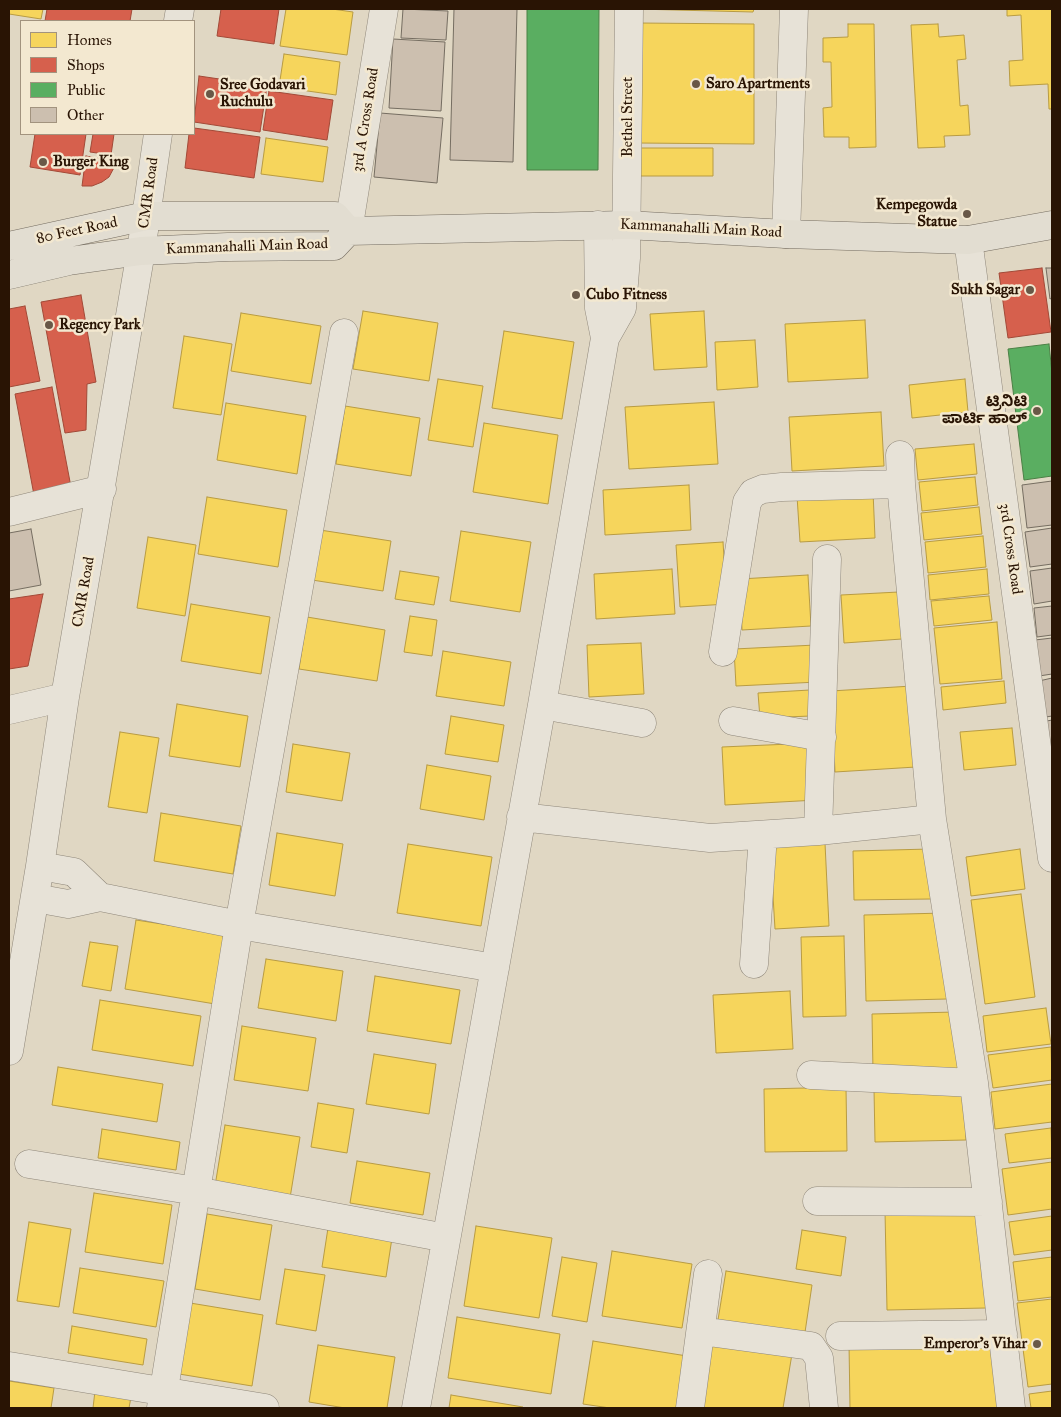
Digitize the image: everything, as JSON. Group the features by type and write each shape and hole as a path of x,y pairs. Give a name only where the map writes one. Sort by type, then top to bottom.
{"main road":[{"name":"Kammanahalli Main Road","path":"146,216 335,216 348,231"},
{"name":"80 Feet Road","path":"9,246 146,216"},
{"name":"Kammanahalli Main Road","path":"141,250 334,246 348,231 598,225 968,240 1052,224"},
{"name":"80 Feet Road","path":"9,275 69,262 141,250"}],"street":[{"name":"3rd A Cross Road","path":"348,231 384,9"},
{"name":"Bethel Street","path":"605,338 622,308 627,225 629,9"},
{"path":"786,234 794,9"},
{"name":"CMR Road","path":"9,1051 35,898 65,697 102,489 141,250 158,135"},
{"path":"416,1408 542,705 605,338 599,308 598,225"},
{"name":"3rd Cross Road","path":"968,240 1052,858"},
{"path":"162,1400 239,925 344,332"},
{"path":"900,455 901,484 932,819 974,1083 1011,1408"},
{"path":"723,652 743,521 747,502 752,493 763,489 782,487 901,484"},
{"path":"9,512 102,489"},
{"path":"818,831 827,559"},
{"path":"9,710 65,697"},
{"path":"542,705 642,723"},
{"path":"733,721 822,738"},
{"path":"521,818 710,838 818,831 932,819"},
{"path":"754,964 763,835"},
{"path":"40,866 74,872 100,897"},
{"path":"35,898 68,904 100,897 239,925 495,968"},
{"path":"811,1075 974,1083"},
{"path":"29,1164 196,1190 446,1238"},
{"path":"817,1201 988,1202"},
{"path":"690,1408 708,1274"},
{"path":"701,1331 811,1346 819,1358 824,1408"},
{"path":"840,1336 1004,1334"},
{"path":"9,1366 162,1400 265,1408"}],"building: Homes":[{"path":"9,9 43,9 41,19 9,14"},
{"path":"286,9 332,9 353,12 347,55 280,46"},
{"path":"636,9 754,9 753,12"},
{"path":"1007,9 1052,9 1052,109 1049,109 1048,84 1010,86 1009,61 1023,60 1021,15 1007,16"},
{"name":"Saro Apartments","path":"637,23 754,24 754,144 637,143"},
{"path":"848,24 874,24 876,147 849,148 849,137 824,137 823,108 832,107 831,62 823,62 823,38 848,37"},
{"path":"938,24 939,37 964,35 966,59 957,60 960,106 968,105 970,135 944,136 945,147 918,148 911,25"},
{"path":"284,54 340,62 336,95 279,87"},
{"path":"266,138 328,147 323,182 261,174"},
{"path":"640,148 713,148 713,176 639,176"},
{"path":"363,311 438,323 429,381 353,369"},
{"path":"704,311 707,367 654,370 650,314"},
{"path":"241,313 321,326 311,384 231,371"},
{"path":"865,320 868,378 788,382 785,324"},
{"path":"504,331 574,342 562,419 492,408"},
{"path":"184,336 232,344 221,415 173,408"},
{"path":"755,340 758,387 717,390 715,342"},
{"path":"438,379 483,386 473,447 428,440"},
{"path":"965,379 968,412 912,418 909,385"},
{"path":"714,402 718,464 629,469 625,407"},
{"path":"226,403 306,416 297,474 217,460"},
{"path":"345,406 420,418 411,476 336,464"},
{"path":"881,412 884,466 792,471 789,417"},
{"path":"484,423 558,435 548,504 473,492"},
{"path":"974,444 977,474 918,480 915,449"},
{"path":"975,477 978,505 922,511 919,482"},
{"path":"689,485 691,530 605,535 603,490"},
{"path":"873,491 875,538 800,542 797,496"},
{"path":"207,497 287,510 278,567 198,554"},
{"path":"979,507 982,534 924,540 921,513"},
{"path":"320,530 391,541 383,591 312,580"},
{"path":"461,531 531,542 520,612 450,601"},
{"path":"983,536 986,567 928,573 925,542"},
{"path":"148,537 196,545 185,616 137,608"},
{"path":"723,542 727,604 680,607 676,545"},
{"path":"672,569 675,614 596,619 594,574"},
{"path":"987,569 989,594 930,600 928,575"},
{"path":"400,571 439,577 434,605 395,599"},
{"path":"808,575 811,626 742,630 740,579"},
{"path":"899,592 902,639 844,643 841,595"},
{"path":"989,596 992,620 934,626 931,601"},
{"path":"191,604 270,617 261,674 181,661"},
{"path":"410,616 437,620 432,656 404,652"},
{"path":"307,617 385,630 377,681 299,669"},
{"path":"997,622 1002,679 940,684 934,628"},
{"path":"641,643 644,694 589,697 587,645"},
{"path":"816,645 818,682 736,686 734,649"},
{"path":"443,651 511,662 504,706 436,696"},
{"path":"1004,681 1006,703 943,710 941,687"},
{"path":"912,686 916,767 835,772 831,691"},
{"path":"810,690 811,716 760,718 758,693"},
{"path":"177,704 248,716 240,767 169,756"},
{"path":"451,716 504,725 498,762 445,754"},
{"path":"1012,728 1016,765 964,770 960,732"},
{"path":"120,732 159,738 147,813 108,807"},
{"path":"813,743 817,800 725,805 722,747"},
{"path":"293,744 350,753 342,801 286,792"},
{"path":"427,765 491,776 484,820 420,809"},
{"path":"161,813 241,826 233,874 154,861"},
{"path":"277,833 343,844 335,896 269,885"},
{"path":"825,843 829,926 775,929 770,846"},
{"path":"408,844 492,857 481,926 397,913"},
{"path":"930,849 931,899 854,900 853,851"},
{"path":"1020,849 1025,889 971,896 966,857"},
{"path":"1021,894 1035,997 985,1004 971,900"},
{"path":"945,913 947,999 866,1001 864,915"},
{"path":"136,920 226,934 215,1004 125,989"},
{"path":"844,936 846,1016 803,1017 801,937"},
{"path":"90,942 118,946 111,991 82,986"},
{"path":"266,959 343,971 336,1021 258,1008"},
{"path":"375,976 460,990 451,1044 367,1031"},
{"path":"790,991 793,1049 716,1053 713,995"},
{"path":"100,1000 201,1016 193,1066 92,1050"},
{"path":"1046,1008 1051,1044 987,1052 983,1016"},
{"path":"956,1012 958,1070 873,1072 872,1014"},
{"path":"242,1026 316,1038 308,1091 234,1080"},
{"path":"1051,1047 1052,1080 993,1088 988,1055"},
{"path":"374,1054 436,1064 429,1114 366,1104"},
{"path":"58,1067 163,1084 157,1122 52,1105"},
{"path":"1052,1084 1052,1122 995,1129 991,1092"},
{"path":"846,1087 847,1151 765,1152 764,1089"},
{"path":"965,1087 966,1140 875,1142 874,1089"},
{"path":"318,1103 354,1109 347,1153 311,1147"},
{"path":"225,1125 300,1137 290,1198 215,1186"},
{"path":"1051,1128 1052,1158 1009,1163 1005,1134"},
{"path":"102,1129 180,1142 176,1170 98,1158"},
{"path":"357,1161 430,1173 423,1215 350,1203"},
{"path":"1052,1162 1052,1209 1008,1215 1002,1169"},
{"path":"94,1193 172,1205 163,1264 85,1252"},
{"path":"984,1208 986,1308 887,1310 885,1211"},
{"path":"207,1214 272,1225 260,1300 195,1289"},
{"path":"1052,1216 1052,1250 1014,1255 1009,1222"},
{"path":"29,1222 71,1229 59,1307 17,1301"},
{"path":"476,1226 552,1238 539,1318 464,1306"},
{"path":"328,1228 392,1238 386,1277 322,1267"},
{"path":"802,1230 846,1237 841,1276 796,1269"},
{"path":"612,1251 692,1264 682,1328 602,1316"},
{"path":"562,1257 597,1263 587,1322 552,1316"},
{"path":"1052,1257 1052,1297 1018,1301 1013,1262"},
{"path":"80,1268 164,1281 156,1327 73,1313"},
{"path":"285,1269 325,1275 316,1331 276,1324"},
{"path":"726,1271 812,1285 804,1339 717,1326"},
{"name":"Emperor's Vihar","path":"1052,1299 1052,1384 1028,1387 1017,1303"},
{"path":"184,1302 263,1315 252,1386 173,1373"},
{"path":"457,1317 560,1334 551,1394 448,1378"},
{"path":"72,1326 147,1339 143,1365 68,1353"},
{"path":"706,1340 792,1354 783,1408 695,1408"},
{"path":"1001,1340 1003,1408 850,1408 849,1344"},
{"path":"593,1341 687,1356 679,1408 610,1408 583,1404"},
{"path":"318,1345 395,1357 387,1408 345,1408 309,1402"},
{"path":"9,1381 54,1388 51,1408 9,1408"},
{"path":"95,1391 131,1397 129,1408 93,1408"},
{"path":"1052,1391 1052,1408 1031,1408 1029,1394"},
{"path":"451,1395 523,1407 523,1408 449,1408"}],"building: Shops":[{"path":"47,9 132,9 130,20 45,20"},
{"path":"221,9 279,9 274,44 217,36"},
{"path":"199,76 267,86 260,132 195,122"},
{"path":"269,91 333,100 327,140 263,130"},
{"path":"195,128 260,137 254,178 185,168 189,135 195,135"},
{"path":"35,135 86,135 80,175 30,167"},
{"path":"93,135 114,135 111,155 90,152"},
{"path":"86,156 117,162 109,177 102,182 92,186 82,186"},
{"path":"1042,268 1051,332 1008,338 999,273"},
{"path":"81,295 96,382 87,384 86,430 65,433 41,302"},
{"path":"25,306 40,381 9,387 9,309"},
{"path":"52,387 71,487 34,495 15,394"},
{"path":"43,594 28,666 9,669 9,599"}],"building: Public":[{"path":"527,9 599,9 598,170 527,170"},
{"path":"1049,344 1052,373 1052,476 1024,480 1008,349"}],"building: Other":[{"path":"403,9 448,11 446,40 401,38"},
{"path":"454,9 517,9 513,162 450,160"},
{"path":"393,39 445,42 441,111 389,108"},
{"path":"380,113 443,118 437,183 374,177"},
{"path":"1046,268 1052,268 1052,298 1050,299"},
{"path":"1052,481 1052,525 1027,528 1022,485"},
{"path":"1052,528 1052,564 1030,567 1025,532"},
{"path":"31,529 41,585 9,591 9,533"},
{"path":"1052,568 1052,601 1034,604 1030,571"},
{"path":"1052,606 1052,635 1037,637 1034,608"},
{"path":"1052,638 1052,674 1039,676 1035,640"},
{"path":"1052,678 1052,716 1046,717 1039,681"},
{"path":"1052,720 1052,751 1048,752 1042,722"}],"place":[{"name":"Saro Apartments","path":"696,84"},
{"name":"Sree Godavari Ruchulu","path":"210,94"},
{"name":"Burger King","path":"43,162"},
{"name":"Kempegowda Statue","path":"967,214"},
{"name":"Sukh Sagar","path":"1030,290"},
{"name":"Cubo Fitness","path":"576,295"},
{"name":"Regency Park","path":"49,325"},
{"name":"ಟ್ರಿನಿಟಿ ಪಾರ್ಟಿ ಹಾಲ್","path":"1037,411"},
{"name":"Emperor's Vihar","path":"1037,1344"}]}
